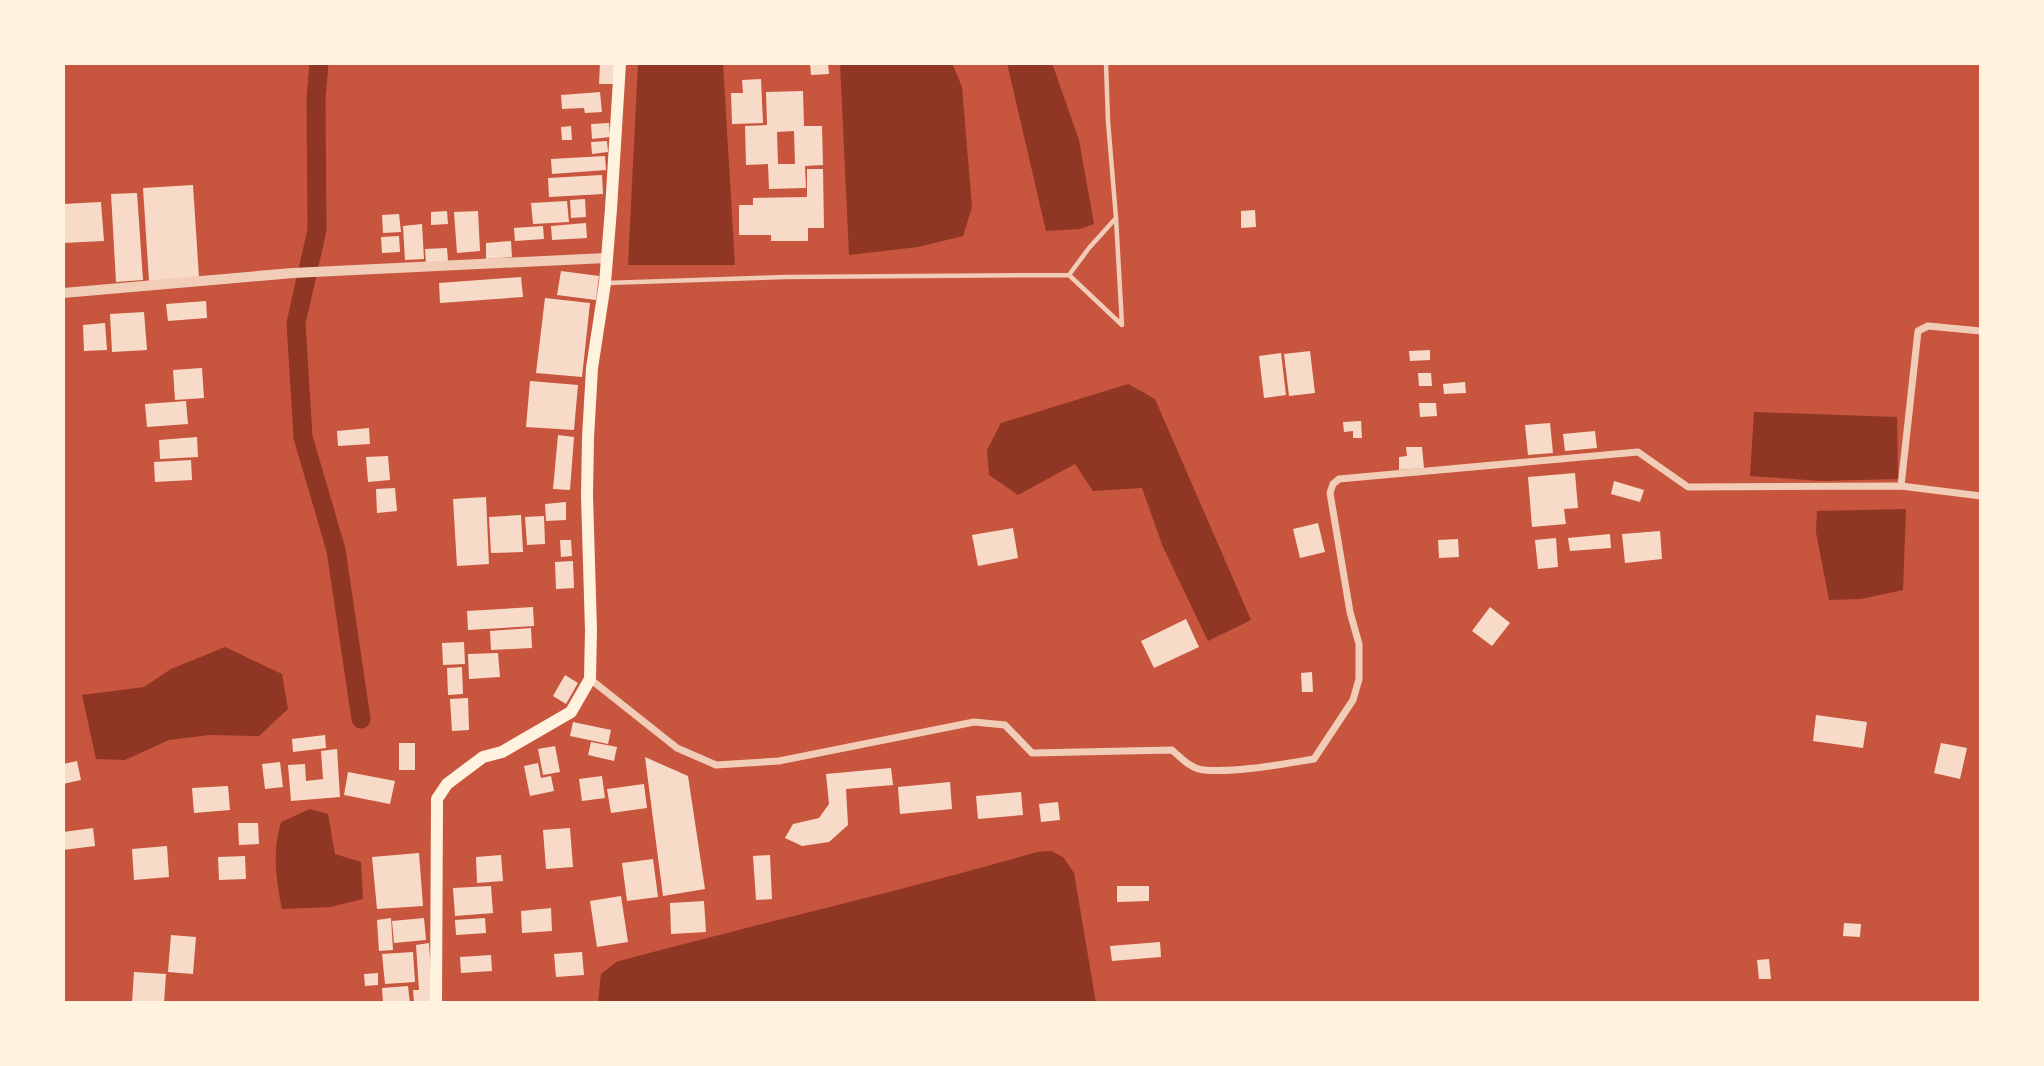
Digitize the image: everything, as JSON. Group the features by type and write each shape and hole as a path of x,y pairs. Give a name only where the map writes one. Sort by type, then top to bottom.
{"main road":[{"path":"436,1003 437,799 447,784 484,757 502,752 571,712 590,679 588,438 592,368 605,283 620,63"}],"street":[{"path":"63,293 293,273 606,258"},
{"path":"1902,486 1918,331 1928,326 1981,331"},
{"path":"590,679 677,748 716,765 779,761 974,722 1005,724 1032,753 1172,750 1185,762 1202,770 1257,767 1314,759 1353,700 1359,679 1359,644 1350,612 1331,493 1339,479 1638,452 1688,487 1902,486 1981,496"}],"lane":[{"path":"605,283 786,277 1069,275 1122,325 1106,63"},
{"path":"1069,275 1116,218"}],"shaded area":[{"path":"638,63 723,63 735,265 628,265"},
{"path":"840,63 952,63 962,87 972,207 963,236 918,247 849,255"},
{"path":"1007,63 1052,63 1079,140 1094,224 1080,229 1046,231"},
{"path":"1128,384 1155,399 1251,620 1208,641 1163,547 1142,488 1093,491 1075,464 1018,495 989,475 987,450 1001,423"},
{"path":"1754,412 1897,417 1898,479 1822,481 1750,476"},
{"path":"1906,509 1903,590 1861,599 1829,600 1816,532 1817,511"},
{"path":"225,647 282,674 288,709 259,736 210,735 169,740 125,760 96,759 82,695 144,687 171,669"},
{"path":"310,809 328,814 335,854 361,862 363,899 330,907 282,909 276,866 281,822"},
{"path":"1051,851 1063,857 1074,873 1096,1003 598,1003 601,974 616,962 1037,852"}],"building":[{"path":"600,63 615,63 614,84 599,84"},
{"path":"810,63 828,63 829,74 811,75"},
{"path":"761,79 763,123 732,124 731,93 743,93 742,80"},
{"path":"803,91 804,126 822,126 823,165 805,166 806,188 769,189 768,164 746,165 745,126 767,125 766,92","holes":["794,131 795,164 778,164 777,132"]},
{"path":"600,92 602,112 585,113 584,108 562,109 561,95"},
{"path":"609,123 610,137 592,139 591,124"},
{"path":"571,126 572,140 562,140 561,127"},
{"path":"607,141 608,152 592,154 591,142"},
{"path":"605,156 606,170 552,174 551,159"},
{"path":"807,169 823,169 824,228 808,228 808,241 771,241 771,235 739,235 739,205 753,205 753,198 807,197"},
{"path":"602,175 603,194 549,197 548,178"},
{"path":"193,185 199,278 149,281 143,188"},
{"path":"137,193 143,280 116,282 111,194"},
{"path":"585,199 586,217 571,218 570,200"},
{"path":"567,201 569,222 533,224 531,203"},
{"path":"101,202 104,241 63,243 63,204"},
{"path":"1255,210 1256,227 1241,228 1241,211"},
{"path":"447,211 448,224 431,225 431,212"},
{"path":"478,211 480,251 457,253 454,212"},
{"path":"399,214 401,232 383,233 382,215"},
{"path":"586,223 587,238 552,240 551,226"},
{"path":"422,224 424,259 405,260 403,226"},
{"path":"543,226 544,239 515,241 514,228"},
{"path":"399,236 400,252 382,253 381,237"},
{"path":"511,241 512,257 486,259 486,243"},
{"path":"447,248 448,261 426,263 425,249"},
{"path":"561,271 599,276 596,300 557,295"},
{"path":"521,277 523,297 440,303 439,283"},
{"path":"545,298 590,303 582,377 536,373"},
{"path":"206,301 207,318 168,321 166,304"},
{"path":"144,312 147,350 112,352 110,314"},
{"path":"105,323 107,350 84,351 83,325"},
{"path":"1430,350 1430,360 1410,361 1409,351"},
{"path":"1310,351 1315,393 1289,396 1284,354"},
{"path":"1281,353 1286,395 1264,398 1259,356"},
{"path":"202,368 204,398 175,400 173,370"},
{"path":"1418,373 1431,373 1432,386 1419,386"},
{"path":"530,381 578,385 574,430 526,427"},
{"path":"1465,382 1466,393 1444,394 1443,384"},
{"path":"186,401 188,424 147,427 145,404"},
{"path":"1419,403 1436,403 1437,416 1420,417"},
{"path":"1361,421 1362,438 1353,438 1353,431 1344,432 1343,422"},
{"path":"1550,423 1553,453 1528,455 1525,425"},
{"path":"369,428 370,444 338,446 337,431"},
{"path":"1595,431 1597,448 1565,451 1563,434"},
{"path":"558,435 574,437 570,490 553,489"},
{"path":"197,437 198,457 160,459 159,440"},
{"path":"1406,447 1422,447 1424,468 1399,470 1399,457 1407,456"},
{"path":"388,456 390,480 368,482 366,457"},
{"path":"191,460 192,480 155,482 154,462"},
{"path":"1575,473 1578,508 1564,509 1566,524 1532,527 1528,477"},
{"path":"1614,481 1644,490 1640,502 1611,494"},
{"path":"395,488 397,511 377,513 376,489"},
{"path":"486,497 489,564 457,566 453,499"},
{"path":"566,502 566,520 546,521 545,504"},
{"path":"521,515 523,552 491,553 489,517"},
{"path":"544,516 545,544 527,545 525,517"},
{"path":"1318,523 1325,552 1300,558 1293,529"},
{"path":"1013,528 1018,558 978,566 972,535"},
{"path":"1660,531 1662,559 1625,563 1622,534"},
{"path":"1610,534 1611,548 1570,551 1568,538"},
{"path":"1556,538 1558,567 1538,569 1535,540"},
{"path":"1458,539 1459,557 1439,558 1438,540"},
{"path":"560,540 571,540 572,556 561,557"},
{"path":"573,561 574,588 556,589 555,562"},
{"path":"533,607 534,626 468,630 467,611"},
{"path":"1490,607 1510,623 1492,646 1472,631"},
{"path":"1186,619 1199,647 1154,668 1141,641"},
{"path":"531,628 532,648 491,650 490,631"},
{"path":"464,642 465,664 443,665 442,643"},
{"path":"498,653 500,677 469,679 468,654"},
{"path":"462,667 463,694 448,695 447,668"},
{"path":"1312,672 1313,692 1302,692 1301,673"},
{"path":"565,675 578,683 566,704 553,696"},
{"path":"468,698 469,730 452,731 450,699"},
{"path":"1816,715 1867,722 1863,748 1813,741"},
{"path":"573,722 611,730 608,744 570,736"},
{"path":"325,735 326,748 293,752 292,739"},
{"path":"591,742 617,747 614,761 588,755"},
{"path":"399,743 415,743 415,770 399,770"},
{"path":"1941,743 1967,748 1960,779 1934,773"},
{"path":"555,746 560,772 543,775 538,749"},
{"path":"337,749 340,797 291,801 288,765 305,764 306,781 323,779 321,751"},
{"path":"645,757 688,776 705,889 663,896"},
{"path":"77,761 81,780 63,784 63,764"},
{"path":"280,762 283,787 265,789 262,764"},
{"path":"538,763 541,778 551,776 554,791 530,796 524,766"},
{"path":"891,768 893,785 846,789 848,825 829,842 802,846 785,838 793,824 819,818 829,804 826,774"},
{"path":"348,772 395,781 390,804 344,795"},
{"path":"602,776 605,798 582,801 579,779"},
{"path":"950,782 952,809 900,814 898,787"},
{"path":"644,784 647,808 611,813 607,789"},
{"path":"228,786 230,810 194,813 192,788"},
{"path":"1021,792 1023,815 978,819 976,796"},
{"path":"1058,802 1060,820 1041,822 1039,804"},
{"path":"238,823 258,823 259,844 239,845"},
{"path":"93,828 95,846 63,850 63,832"},
{"path":"570,828 573,867 546,869 543,830"},
{"path":"167,846 169,877 134,880 132,849"},
{"path":"419,853 423,906 377,909 372,857"},
{"path":"501,855 503,881 477,883 476,857"},
{"path":"770,855 772,899 756,900 753,856"},
{"path":"245,856 246,879 219,880 218,857"},
{"path":"653,859 658,897 627,901 622,863"},
{"path":"491,886 493,913 455,916 453,888"},
{"path":"1117,886 1149,886 1149,901 1117,902"},
{"path":"621,896 628,942 597,947 590,901"},
{"path":"704,901 706,932 671,934 670,903"},
{"path":"551,908 552,931 522,933 521,911"},
{"path":"391,918 393,950 379,951 377,920"},
{"path":"424,918 426,940 394,943 392,921"},
{"path":"485,918 486,933 456,935 455,920"},
{"path":"1844,923 1861,924 1860,937 1843,936"},
{"path":"171,935 196,937 193,974 168,972"},
{"path":"1160,942 1161,957 1112,961 1110,946"},
{"path":"429,943 433,1003 414,1003 413,990 419,990 416,945"},
{"path":"413,952 415,982 385,984 382,954"},
{"path":"582,952 584,975 556,977 554,954"},
{"path":"491,955 492,971 461,973 460,957"},
{"path":"1769,959 1771,979 1759,979 1757,960"},
{"path":"134,972 166,974 164,1003 132,1003"},
{"path":"378,973 378,985 365,986 364,974"},
{"path":"408,986 410,1003 383,1003 382,988"}],"waterway":[{"path":"319,63 316,99 317,230 296,323 303,437 336,550 361,719"}]}
